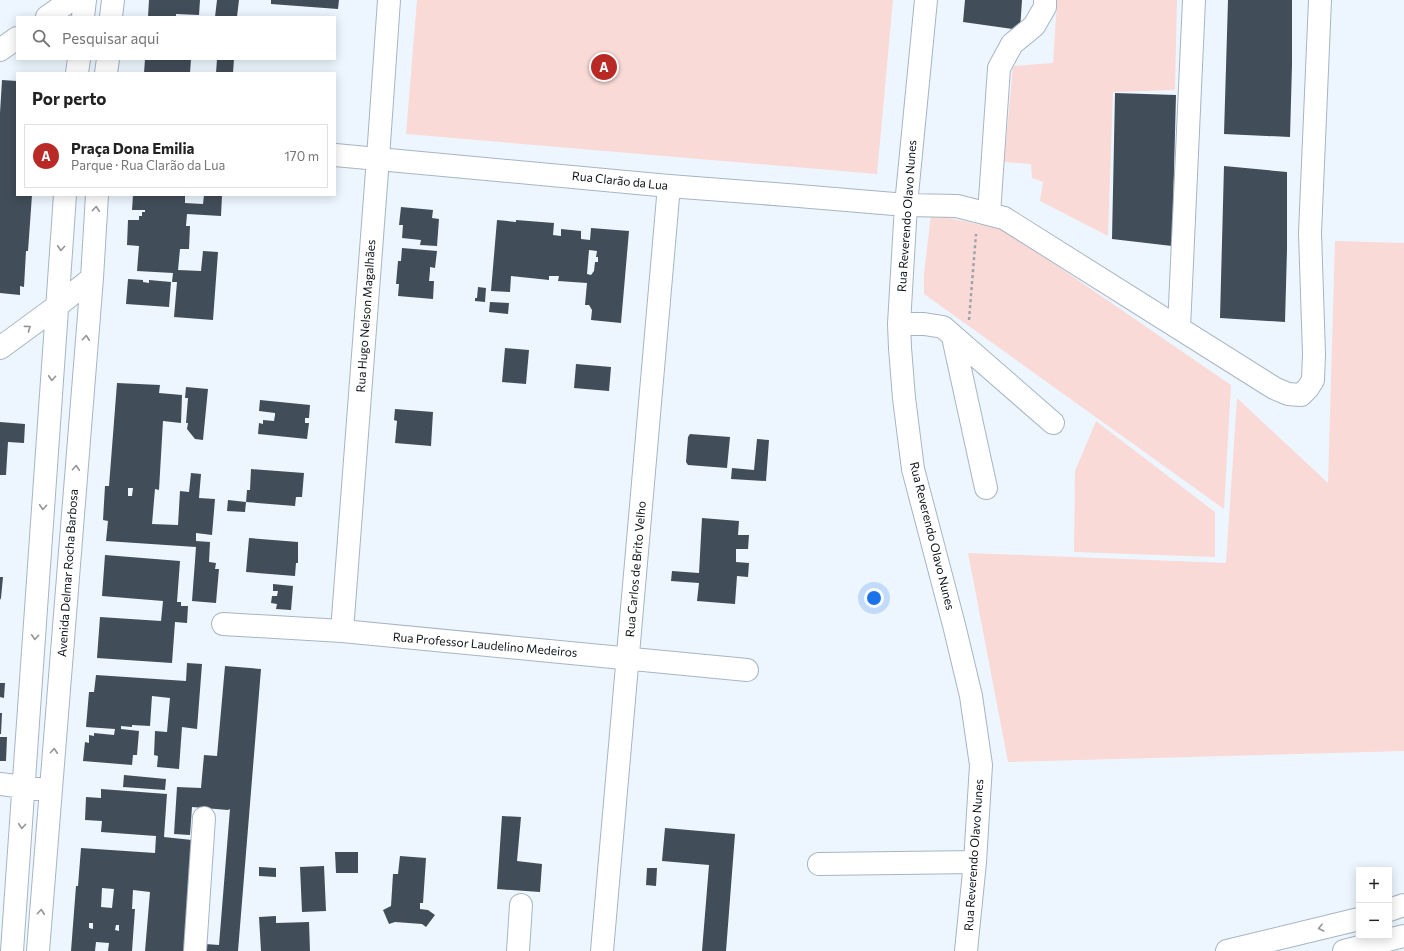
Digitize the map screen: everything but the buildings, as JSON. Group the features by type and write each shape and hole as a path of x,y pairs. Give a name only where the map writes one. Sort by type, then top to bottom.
{"street":[{"path":"48,16 71,0"},
{"path":"83,16 85,0"},
{"path":"112,16 113,0"},
{"name":"Rua Hugo Nelson Magalhães","path":"342,631 389,0"},
{"name":"Rua Reverendo Olavo Nunes","path":"926,0 906,205 899,324 904,391 913,468 969,689 981,765 975,862 966,951"},
{"path":"984,213 999,68 1012,44 1034,26 1045,7 1045,0"},
{"path":"1179,328 1194,0"},
{"name":"Rua Clarão da Lua","path":"336,155 670,186 906,205 957,206 1004,218 1274,388 1288,394 1301,395 1313,380 1314,354 1310,233 1320,0"},
{"path":"0,50 16,39"},
{"path":"77,72 79,60"},
{"path":"106,72 108,60"},
{"name":"Rua Carlos de Brito Velho","path":"602,951 670,186"},
{"path":"12,951 25,787 56,307 65,196"},
{"name":"Avenida Delmar Rocha Barbosa","path":"38,951 92,278 97,196"},
{"path":"0,348 56,307 92,278"},
{"path":"899,324 924,324 943,327 1053,423"},
{"path":"960,342 986,488"},
{"name":"Rua Professor Laudelino Medeiros","path":"223,624 342,631 747,670"},
{"path":"0,784 51,790"},
{"path":"195,951 204,818"},
{"path":"819,864 975,862"},
{"path":"518,951 521,905"},
{"path":"1392,909 1404,905"},
{"path":"1227,951 1356,919"},
{"path":"1344,951 1404,936"}],"path":[{"path":"960,342 984,213"}],"shaded area":[{"path":"417,0 893,0 877,174 406,134"},
{"path":"1057,0 1177,0 1175,90 1113,92 1108,236 1040,201 1043,182 1032,178 1031,164 1004,162 1013,66 1053,63"},
{"path":"931,214 1005,230 1231,385 1224,509 924,294 924,274"},
{"path":"1335,241 1404,243 1404,751 1008,762 968,553 1226,563 1237,398 1328,483"},
{"path":"1096,421 1215,512 1215,557 1074,552 1075,471"}],"place":[{"name":"Praça Dona Emilia","path":"604,67"}]}
